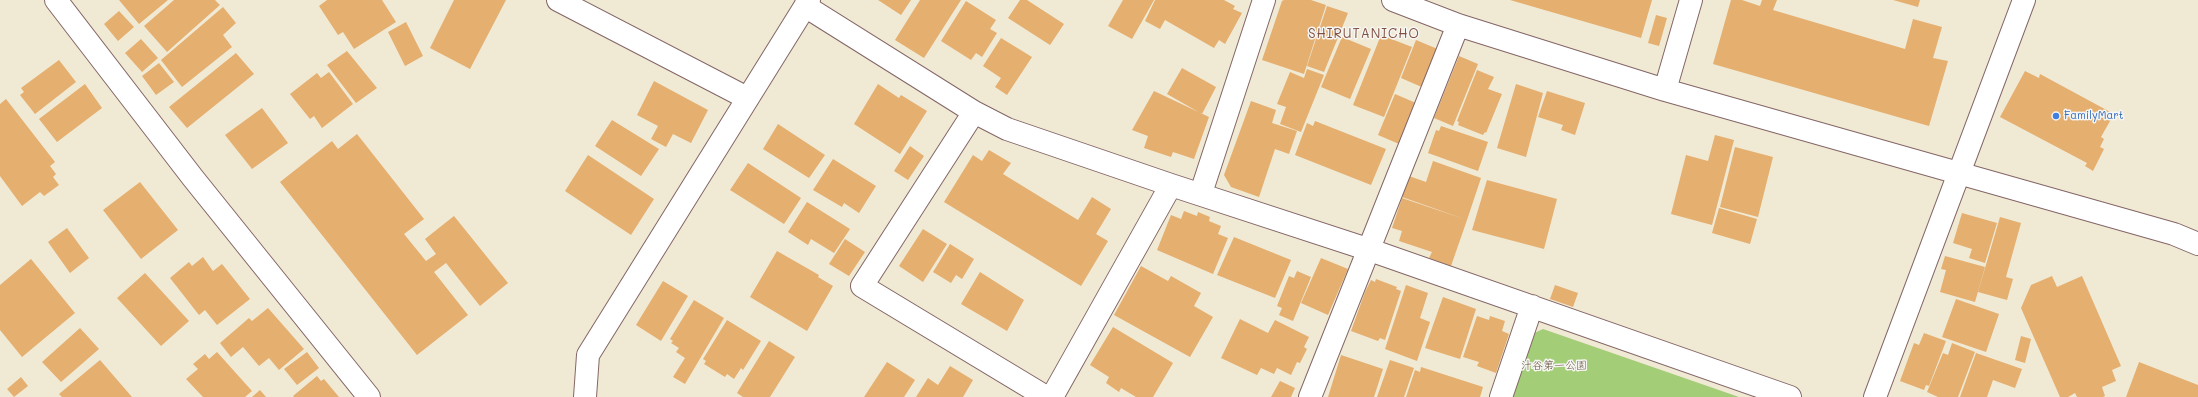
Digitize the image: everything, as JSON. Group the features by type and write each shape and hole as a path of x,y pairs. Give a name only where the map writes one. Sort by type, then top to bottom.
{"street":[{"path":"56,0 193,178 369,397"},
{"path":"558,0 747,98"},
{"path":"1201,193 1264,0"},
{"path":"1393,0 1458,25 1666,90 2174,234 2198,244"},
{"path":"1666,90 1691,0"},
{"path":"1875,397 2024,0"},
{"path":"585,397 588,354 807,3 974,112 1007,129 1171,185 1201,193 1370,250 1790,397"},
{"path":"1310,397 1370,250 1458,25"},
{"path":"974,112 862,286 1046,397"},
{"path":"1052,397 1171,185"},
{"path":"1501,397 1532,306"}],"green space":[{"name":"汁谷第一公園","path":"1543,329 1739,397 1511,397 1530,335"}],"building":[{"path":"119,0 168,0 139,24"},
{"path":"174,0 215,0 220,5 167,52 144,26"},
{"path":"327,0 382,0 396,22 354,49 343,32 338,35 319,6"},
{"path":"454,0 506,0 470,69 430,48"},
{"path":"878,0 911,0 901,15"},
{"path":"920,0 961,0 924,58 895,40"},
{"path":"1020,0 1027,0 1064,24 1050,45 1008,18"},
{"path":"1123,0 1154,0 1132,39 1108,26"},
{"path":"1155,0 1224,0 1235,6 1233,9 1242,13 1225,44 1219,40 1214,48 1165,20 1160,29 1145,21"},
{"path":"1311,0 1326,5 1304,74 1262,60 1282,1"},
{"path":"1510,0 1652,0 1641,38"},
{"path":"1731,0 1742,0 1760,6 1762,0 1777,0 1773,10 1905,49 1913,19 1942,27 1933,58 1948,61 1929,126 1713,64"},
{"path":"1893,0 1920,0 1918,7"},
{"path":"966,1 996,20 990,29 997,33 982,57 976,53 971,60 941,41"},
{"path":"1327,6 1348,13 1324,72 1307,66"},
{"path":"223,7 236,23 223,35 232,47 182,87 161,60"},
{"path":"119,11 134,27 118,41 104,24"},
{"path":"1656,15 1667,18 1659,46 1648,43"},
{"path":"406,22 423,56 405,66 388,32"},
{"path":"1381,35 1412,47 1384,117 1353,105"},
{"path":"1342,37 1371,49 1350,99 1321,87"},
{"path":"1001,38 1032,57 1007,95 995,87 1001,78 983,66"},
{"path":"141,39 158,58 142,72 125,53"},
{"path":"1416,40 1440,50 1424,88 1401,78"},
{"path":"347,51 377,88 356,103 327,65"},
{"path":"236,53 254,74 187,128 169,107"},
{"path":"1459,56 1478,64 1453,126 1434,118"},
{"path":"59,60 76,82 35,114 20,95 24,92 21,88"},
{"path":"159,63 174,82 156,95 142,76"},
{"path":"1182,68 1216,87 1202,114 1167,94"},
{"path":"1307,69 1324,75 1301,132 1280,124 1286,107 1277,104 1290,72 1304,78"},
{"path":"1477,70 1494,77 1488,89 1502,94 1486,133 1485,132 1483,135 1458,125 1459,122 1457,121"},
{"path":"2025,71 2039,78 2040,74 2114,114 2101,137 2104,139 2100,147 2104,149 2093,171 2085,166 2087,163 2000,117"},
{"path":"329,72 353,104 322,128 314,116 310,119 290,94 317,73 321,78"},
{"path":"654,81 708,110 691,143 673,134 666,147 651,139 658,126 637,115"},
{"path":"85,84 102,108 57,142 39,119"},
{"path":"878,84 899,98 901,95 927,111 900,154 854,124"},
{"path":"1516,84 1543,93 1526,157 1497,148"},
{"path":"1154,91 1209,117 1194,159 1173,152 1171,157 1144,148 1148,136 1132,130"},
{"path":"1547,91 1585,103 1575,135 1561,130 1563,125 1538,117"},
{"path":"1395,94 1416,103 1399,144 1378,135"},
{"path":"6,99 55,162 50,166 56,174 53,177 59,185 44,196 40,192 22,206 0,176 0,104"},
{"path":"1251,101 1276,110 1272,123 1297,131 1289,154 1275,149 1259,197 1231,187 1224,175"},
{"path":"262,108 288,143 252,169 225,135"},
{"path":"612,120 659,149 641,176 595,146"},
{"path":"1315,121 1386,149 1371,185 1295,155 1307,123 1313,126"},
{"path":"778,124 825,155 809,178 763,149"},
{"path":"1441,126 1488,142 1478,171 1428,153 1436,130 1439,131"},
{"path":"357,134 424,219 404,234 426,261 436,254 425,239 454,216 508,283 480,306 446,263 434,272 468,315 417,355 280,182 332,141 338,149"},
{"path":"1715,135 1734,140 1712,225 1671,214 1686,155 1708,161"},
{"path":"910,146 924,156 908,180 894,171"},
{"path":"1735,147 1773,157 1758,217 1720,207"},
{"path":"989,150 1011,163 1003,174 1078,220 1092,197 1111,209 1096,234 1108,241 1081,286 944,202 973,155 982,161"},
{"path":"588,155 654,199 631,235 565,191"},
{"path":"833,159 876,186 859,213 844,203 842,207 813,190"},
{"path":"1433,161 1481,178 1467,220 1402,197 1409,176 1426,182"},
{"path":"748,163 801,198 784,224 730,190"},
{"path":"1487,180 1557,199 1544,249 1472,230"},
{"path":"140,182 178,230 141,259 103,210"},
{"path":"1402,198 1467,220 1451,266 1429,258 1432,252 1399,241 1402,231 1392,228"},
{"path":"807,202 850,229 834,253 811,239 808,245 788,232"},
{"path":"1719,208 1757,219 1750,244 1712,233"},
{"path":"1184,211 1197,216 1198,212 1210,217 1209,221 1221,226 1218,234 1228,238 1213,274 1157,250 1171,215 1181,219"},
{"path":"1962,213 1997,223 1985,263 1969,258 1972,249 1953,243"},
{"path":"2000,217 2021,223 2006,277 2013,279 2007,300 1978,292"},
{"path":"67,228 89,258 70,273 48,242"},
{"path":"923,229 947,244 923,282 899,266"},
{"path":"1234,237 1291,260 1275,298 1217,275"},
{"path":"845,239 865,252 849,276 829,264"},
{"path":"950,244 974,259 962,279 956,275 951,283 933,272"},
{"path":"777,251 819,275 818,277 833,286 807,331 750,297"},
{"path":"1945,256 1985,267 1975,302 1940,292 1946,270 1941,269"},
{"path":"203,257 213,271 222,264 250,299 217,325 205,310 199,315 170,278 189,262 192,266"},
{"path":"1321,258 1348,269 1328,315 1301,303"},
{"path":"31,259 75,313 22,357 0,330 0,285"},
{"path":"1141,266 1168,281 1171,276 1201,293 1194,306 1213,317 1190,357 1114,315"},
{"path":"1297,271 1311,277 1293,321 1279,315 1282,308 1277,306 1289,276 1294,278"},
{"path":"980,272 1024,300 1007,331 961,304"},
{"path":"145,273 189,321 161,346 117,298"},
{"path":"2052,276 2057,287 2082,276 2121,366 2112,370 2116,381 2102,387 2105,396 2103,397 2077,397 2075,393 2068,397 2060,397 2021,308 2031,285"},
{"path":"1376,279 1397,287 1396,289 1401,291 1385,340 1380,338 1378,341 1351,331 1365,292 1371,280 1375,282"},
{"path":"663,281 688,296 661,341 636,325"},
{"path":"1406,285 1428,293 1420,318 1430,322 1417,361 1385,349"},
{"path":"1555,285 1578,293 1573,307 1550,299"},
{"path":"1443,297 1476,309 1460,359 1425,348"},
{"path":"1956,299 1999,314 1986,352 1942,337"},
{"path":"694,300 724,318 685,384 673,377 685,358 676,352 679,348 671,343 673,341 670,339"},
{"path":"268,308 304,349 279,370 269,358 259,366 243,347 231,357 220,343 249,318 252,321"},
{"path":"1477,316 1489,320 1490,316 1505,321 1502,331 1509,334 1496,373 1477,366 1479,362 1463,357"},
{"path":"1240,319 1268,333 1275,320 1309,337 1304,347 1307,349 1300,363 1297,362 1291,375 1277,368 1274,374 1261,368 1257,375 1221,358"},
{"path":"727,320 761,341 743,370 741,368 734,379 727,374 725,377 704,364 706,361 703,359"},
{"path":"1113,327 1173,363 1153,397 1136,397 1121,388 1119,392 1106,383 1109,377 1090,365"},
{"path":"80,328 99,349 61,382 42,362"},
{"path":"1924,333 1946,341 1929,386 1926,385 1924,390 1900,381 1914,343 1919,345"},
{"path":"2021,336 2031,339 2025,363 2015,360"},
{"path":"769,341 795,357 770,397 743,397 737,393"},
{"path":"1952,343 1975,352 1958,397 1938,397 1927,392 1943,353 1948,355"},
{"path":"217,352 252,391 245,397 203,397 186,379 198,369 193,364 205,354 209,359"},
{"path":"307,352 319,368 297,385 284,369"},
{"path":"1976,353 2022,369 2015,388 1993,380 1987,397 1960,397"},
{"path":"1341,355 1383,369 1374,397 1328,397"},
{"path":"100,360 132,397 62,397 59,394"},
{"path":"1390,360 1414,368 1404,397 1377,397"},
{"path":"887,362 915,380 904,397 864,397"},
{"path":"2139,362 2198,385 2198,397 2126,397"},
{"path":"950,366 973,380 963,397 916,397 928,378 938,385"},
{"path":"1421,367 1483,387 1480,397 1406,397 1415,370 1420,372"},
{"path":"317,376 321,381 324,379 339,397 293,396"},
{"path":"21,377 28,386 14,397 7,389"},
{"path":"1280,381 1295,388 1291,397 1271,397"},
{"path":"260,390 266,397 252,397"}],"place":[{"name":"FamilyMart","path":"2056,116"}],"district":[{"name":"SHIRUTANICHO","path":"1364,34"}]}
